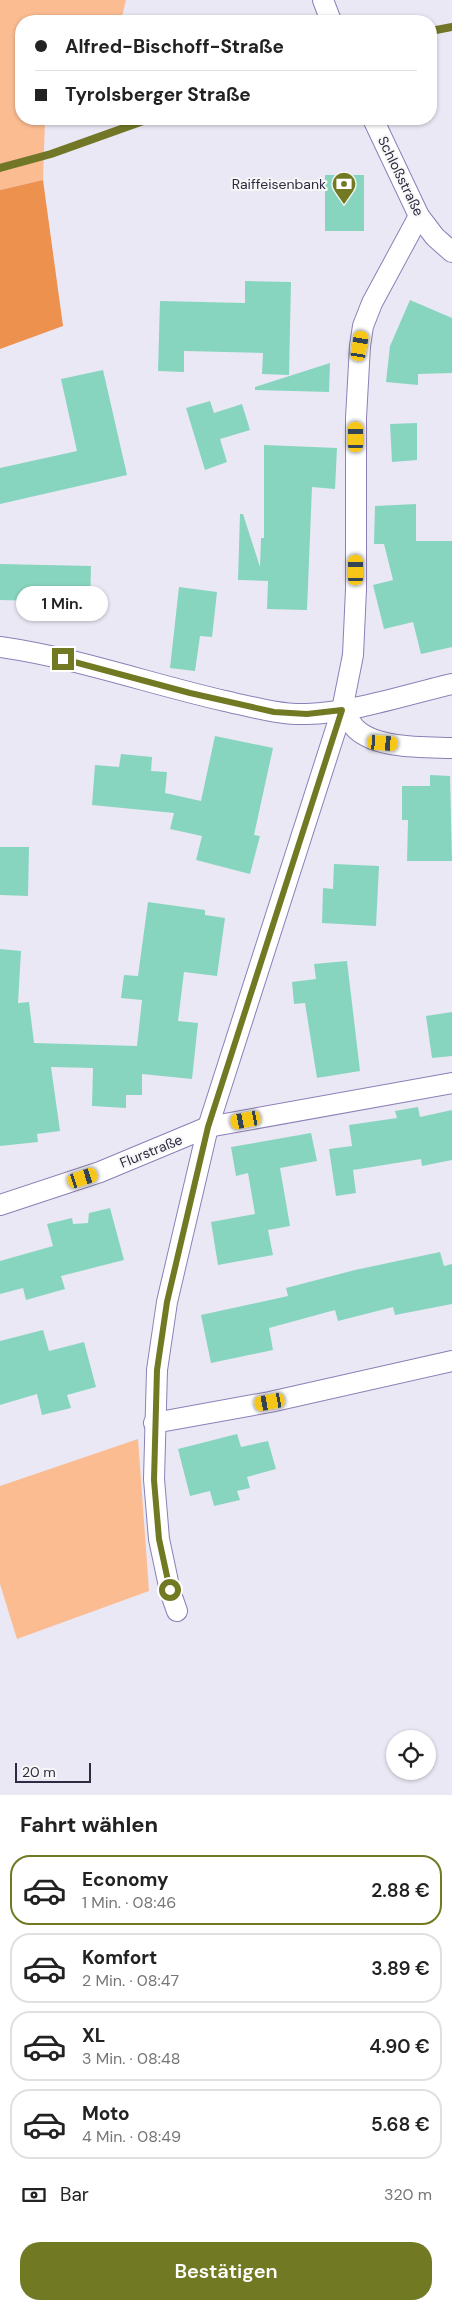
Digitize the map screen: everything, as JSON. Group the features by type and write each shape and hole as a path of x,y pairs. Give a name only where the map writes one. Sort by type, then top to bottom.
{"street":[{"path":"323,0 329,15"},
{"name":"Schloßstraße","path":"376,125 419,216 436,237 452,252"},
{"path":"177,1611 170,1590 159,1539 154,1480 154,1423 157,1370 167,1302 208,1127 342,710 353,655 356,589 356,418 363,326 372,303 419,216"},
{"path":"0,647 89,665 190,693 274,712 307,714 342,710 452,684"},
{"path":"342,710 356,729 368,738 383,743 452,748"},
{"name":"Flurstraße","path":"0,1205 100,1172 208,1127 452,1083"},
{"path":"154,1423 270,1402 452,1361"}],"shaded area":[{"path":"0,0 126,0 122,15 15,15 15,125 45,125 43,180 0,190"},
{"path":"43,180 63,326 0,349 0,190"},
{"path":"138,1439 149,1591 17,1639 0,1584 0,1486"}],"building":[{"path":"325,175 364,175 364,231 325,231"},
{"path":"245,281 291,282 289,375 262,374 263,353 184,351 184,372 158,371 160,301 245,303"},
{"path":"410,300 452,318 452,373 418,374 418,385 386,382 390,346"},
{"path":"330,363 329,392 255,390 255,387"},
{"path":"103,370 127,475 0,504 0,468 77,451 61,379"},
{"path":"210,401 214,413 242,404 250,430 220,439 227,462 205,470 186,408"},
{"path":"417,423 417,460 392,462 390,424"},
{"path":"264,445 337,448 335,489 312,487 307,610 267,609 268,581 238,580 240,514 243,514 260,567 261,538 264,538"},
{"path":"416,504 416,541 452,541 452,647 421,654 413,622 384,629 373,585 393,580 384,544 374,544 375,506"},
{"path":"0,564 91,566 90,608 39,607 39,601 0,600"},
{"path":"179,587 217,592 212,637 200,636 195,671 170,668"},
{"path":"215,736 273,748 254,835 260,836 250,874 196,860 202,836 170,829 174,813 92,805 95,765 119,767 121,754 152,757 151,771 167,772 165,793 201,801"},
{"path":"430,775 450,776 452,861 407,861 408,820 402,820 402,786 430,786"},
{"path":"0,847 29,847 28,896 0,895"},
{"path":"334,864 379,866 376,926 322,923 323,888 333,889"},
{"path":"148,902 205,910 205,915 225,918 217,976 184,972 178,1021 198,1023 192,1079 142,1074 142,1095 126,1095 126,1108 92,1106 93,1068 51,1067 60,1131 37,1134 38,1142 0,1146 0,949 21,951 18,1003 29,1002 34,1043 137,1046 142,1000 121,998 124,975 138,976"},
{"path":"347,961 360,1071 317,1078 305,1003 294,1004 292,982 316,979 314,964"},
{"path":"452,1012 452,1056 432,1058 426,1016"},
{"path":"418,1107 420,1117 452,1110 452,1160 422,1166 421,1159 353,1170 356,1193 336,1196 329,1149 352,1146 349,1125 397,1118 395,1111"},
{"path":"311,1133 317,1161 280,1168 290,1226 268,1230 273,1255 218,1265 211,1222 255,1214 248,1173 236,1176 231,1147"},
{"path":"110,1208 124,1260 61,1276 65,1289 26,1300 23,1288 0,1294 0,1261 53,1246 47,1224 72,1218 73,1224 88,1223 89,1213"},
{"path":"440,1252 444,1266 452,1264 452,1304 395,1315 393,1307 338,1321 335,1310 269,1328 273,1350 211,1363 201,1315 288,1296 286,1288 355,1270"},
{"path":"43,1330 49,1351 84,1342 96,1387 67,1395 71,1408 42,1415 37,1394 0,1405 0,1341"},
{"path":"237,1434 241,1447 268,1441 276,1469 247,1477 250,1488 237,1491 240,1500 214,1506 210,1491 190,1496 178,1449"}],"waterway":[{"path":"437,30 452,27"},
{"path":"0,168 51,154 132,125"}],"place":[{"name":"Raiffeisenbank","path":"344,205"}],"route":[{"path":"63,659 190,693 274,712 307,714 342,710 208,1127 167,1302 157,1370 154,1423 154,1480 159,1539 170,1590"}]}
